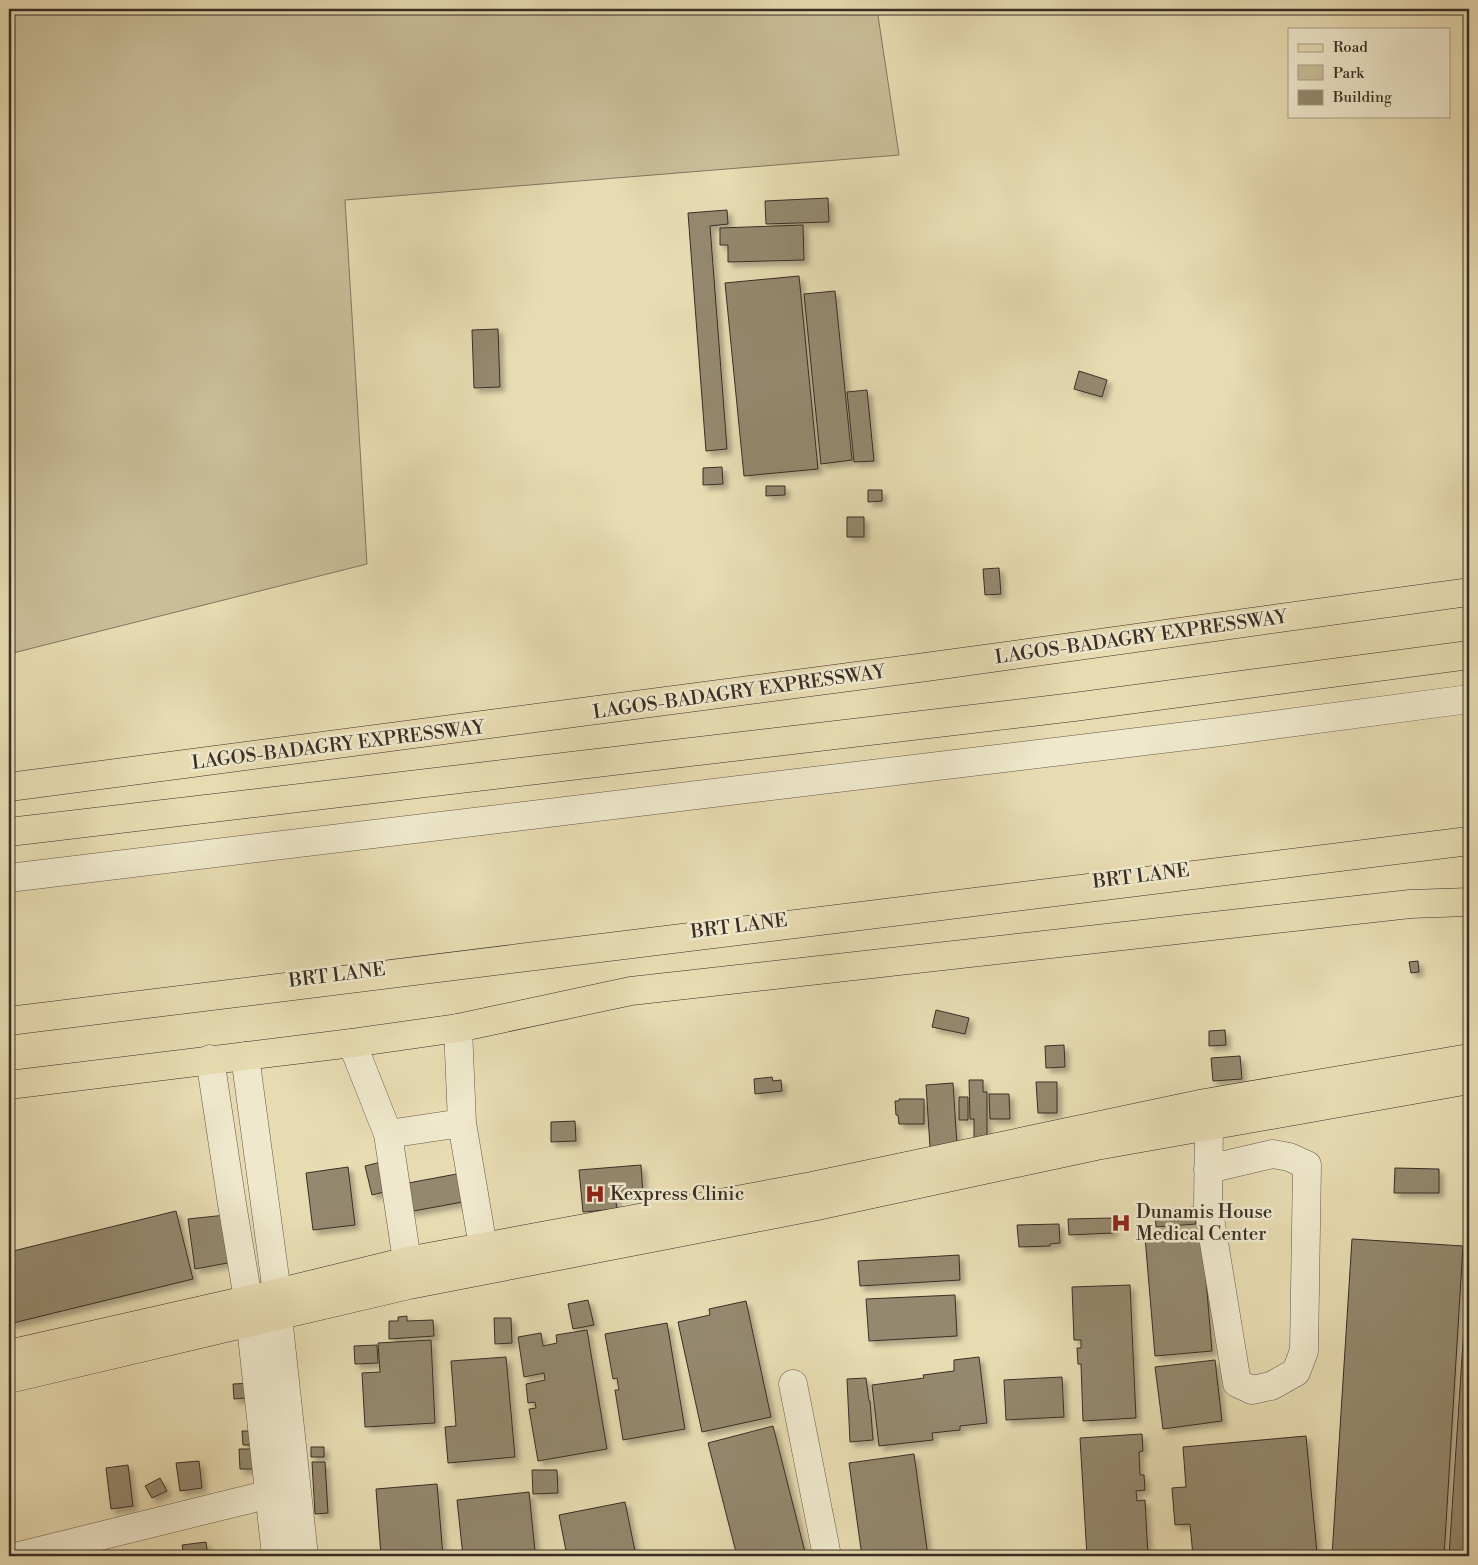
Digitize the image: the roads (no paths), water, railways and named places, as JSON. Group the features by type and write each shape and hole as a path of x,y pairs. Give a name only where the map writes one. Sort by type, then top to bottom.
{"main road":[{"name":"LAGOS-BADAGRY EXPRESSWAY","path":"9,787 916,669 1469,592"},
{"path":"1074,707 1469,639"},
{"path":"9,832 1074,707 1469,655"},
{"path":"9,1021 1469,841"},
{"path":"1162,879 1469,859"},
{"path":"9,1085 352,1043 458,1028 631,991 1400,905 1469,902"},
{"path":"9,1379 277,1305 407,1261 812,1186 1205,1104 1469,1058"},
{"path":"277,1305 409,1285 817,1206 1096,1146 1209,1124 1469,1080"},
{"path":"9,1354 249,1312"}],"street":[{"path":"9,878 1220,732 1469,699"},
{"name":"BRT LANE","path":"9,1016 1469,833"},
{"path":"458,1028 462,1123 483,1247"},
{"path":"352,1043 388,1134 407,1261"},
{"path":"245,1056 277,1305 304,1556"},
{"path":"210,1059 249,1312 276,1556"},
{"path":"388,1134 462,1123"},
{"path":"1208,1169 1273,1154 1289,1157 1307,1165 1304,1351 1296,1372 1272,1386 1252,1390 1237,1383 1208,1206 1208,1169 1209,1124"},
{"path":"793,1384 827,1556"},
{"path":"19,1556 270,1494"}],"place":[{"name":"Kexpress Clinic","path":"595,1194"},
{"name":"Dunamis House Medical Center","path":"1121,1223"}]}
